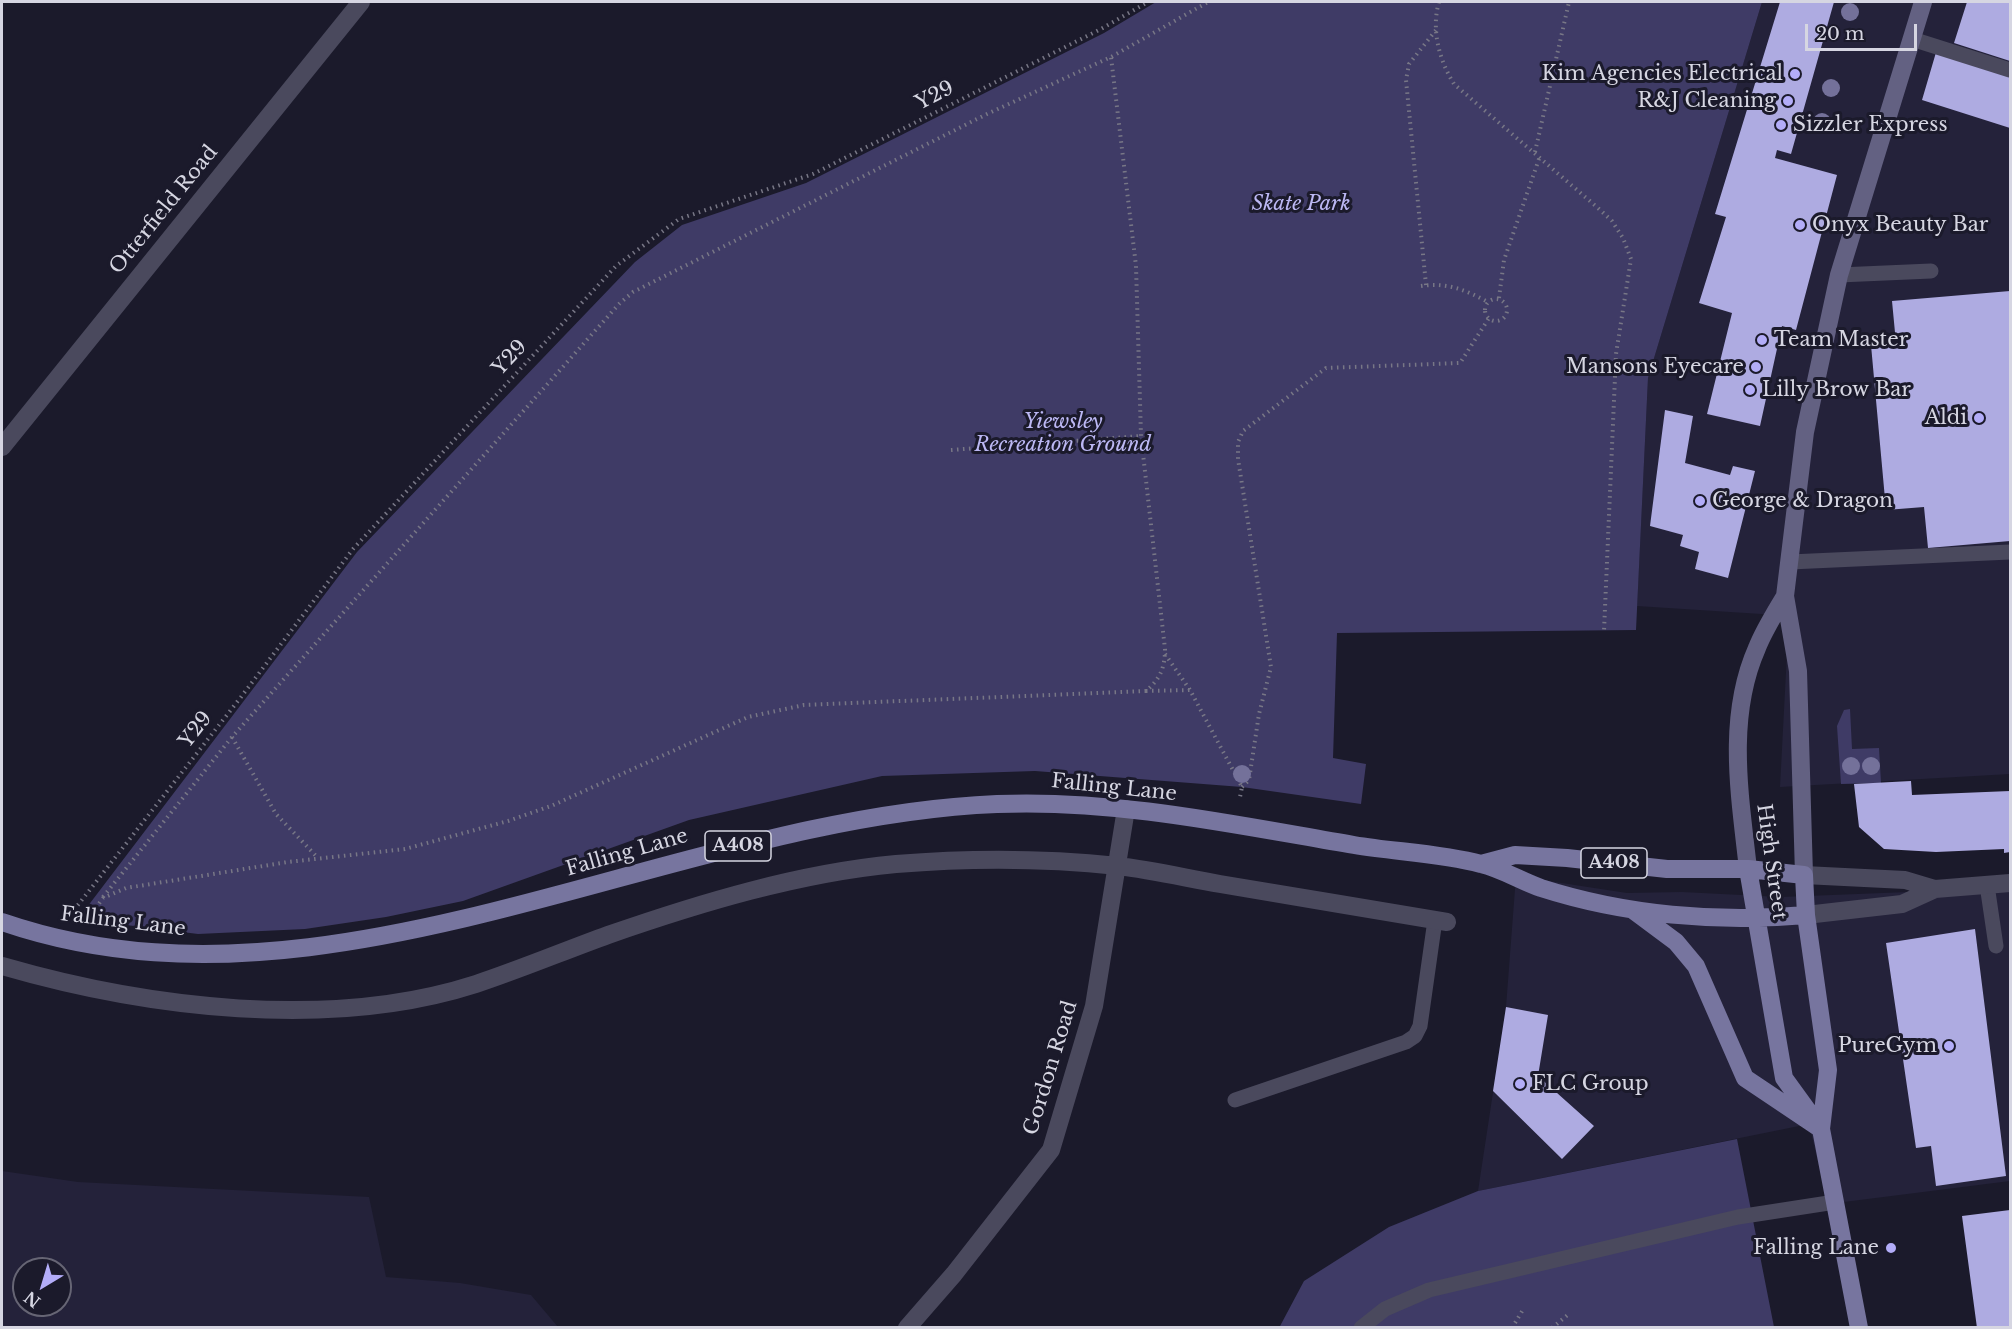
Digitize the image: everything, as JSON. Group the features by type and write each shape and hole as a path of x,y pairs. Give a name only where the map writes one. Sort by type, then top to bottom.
{"main road":[{"name":"Falling Lane","path":"2,922 64,939 175,954 306,946 400,932 490,912 736,846 883,817 995,804 1056,803 1126,809 1481,864 1543,888 1631,909 1755,920 1806,915"},
{"name":"Falling Lane","path":"1481,864 1515,855 1667,869 1748,869 1804,875"},
{"name":"High Street","path":"1748,869 1784,1078 1821,1129"},
{"name":"High Street","path":"1804,875 1806,915 1828,1070 1821,1129 1859,1328"},
{"path":"1631,909 1676,942 1696,966 1745,1078 1821,1129"}],"street":[{"name":"Otterfield Road","path":"2,447 361,2"},
{"name":"High Street","path":"1804,875 1798,671 1785,596 1805,432 1839,275 1923,2"},
{"name":"High Street","path":"1748,869 1737,775 1740,705 1756,649 1785,596"},
{"name":"Gordon Road","path":"907,1328 954,1274 1051,1150 1094,1006 1119,866 1126,809"},
{"path":"2,966 61,981 190,1004 262,1011 370,1006 474,985 612,934 734,897 812,877 895,865 1011,859 1119,866 1441,921"},
{"path":"1804,875 1905,880 1935,889"},
{"path":"1806,915 1902,904 1935,889 2010,883"}],"lane":[{"path":"1912,39 2010,70"},
{"path":"1839,275 1931,271"},
{"path":"1790,562 2010,552"},
{"path":"1988,885 1996,946"},
{"path":"1235,1100 1406,1042 1415,1036 1420,1026 1441,921"},
{"path":"1361,1328 1385,1309 1429,1290 1738,1217 1835,1202"}],"path":[{"name":"Y29","path":"64,939 353,549 616,266 679,219 813,174 1101,29 1148,2"},
{"path":"64,939 103,898 232,737 619,304 633,292 987,114 1111,57 1208,2"},
{"path":"1439,2 1436,30 1443,62 1454,84 1540,156 1612,221 1630,251 1630,267 1616,354 1604,631"},
{"path":"1535,152 1569,2"},
{"path":"1436,30 1409,63 1407,80 1424,286 1450,286 1470,291 1488,302"},
{"path":"1111,57 1136,266 1141,436 1165,653 1160,675 1146,691"},
{"path":"1498,298 1504,260 1540,156"},
{"path":"1488,302 1498,298"},
{"path":"1488,302 1485,312 1489,318 1500,321 1508,312 1507,305 1498,298"},
{"path":"1242,787 1249,780 1259,714 1270,667 1238,459 1238,442 1243,431 1326,368 1460,363 1489,318"},
{"path":"951,450 1141,436"},
{"path":"1165,653 1190,690 1242,787 1237,825"},
{"path":"103,898 126,888 318,859 405,849 508,821 551,806 748,717 777,709 804,705 1190,690"},
{"path":"232,737 276,814 318,859"},
{"path":"1512,1328 1524,1308"},
{"path":"1552,1328 1570,1313"}],"shaded area":[{"path":"1762,2 1914,2 1852,220 1777,615 1637,606 1648,378"},
{"path":"1927,2 2010,2 2010,774 1780,787 1792,557 1808,441 1844,278"},
{"path":"1516,876 1627,893 1682,892 1781,897 2010,888 2010,1181 1828,1204 1809,1124 1478,1191 1506,1007"},
{"path":"2,1171 78,1182 369,1197 386,1277 460,1283 531,1295 558,1327 2,1327"}],"green space":[{"name":"Yiewsley Recreation Ground","path":"1156,2 1762,2 1648,378 1636,630 1337,633 1333,758 1366,764 1361,804 1242,787 1035,771 882,776 689,820 463,901 386,917 305,929 198,934 78,919 357,552 635,262 682,225 806,183 1104,33"},
{"path":"1850,709 1852,749 1879,748 1881,783 1841,784 1837,726 1844,710"},
{"path":"1737,1139 1774,1327 1279,1328 1304,1281 1389,1227 1478,1191"}],"building":[{"path":"1780,2 1834,2 1791,154 1777,150 1775,158 1837,175 1796,330 1782,326 1760,426 1707,414 1732,313 1699,303 1726,217 1715,214"},
{"path":"1967,2 2010,2 2010,61 1954,43"},
{"path":"1937,49 2010,76 2010,128 1922,100"},
{"path":"2010,291 2010,541 1928,548 1924,507 1886,510 1871,345 1896,343 1892,301"},
{"name":"George & Dragon","path":"1665,410 1693,416 1685,463 1730,475 1733,466 1755,471 1728,578 1695,569 1699,552 1680,546 1683,535 1650,526"},
{"path":"1911,781 1912,795 2010,791 2010,852 2004,853 2004,849 1936,852 1884,849 1859,827 1854,784"},
{"path":"1975,929 2006,1176 1936,1186 1931,1146 1916,1148 1886,943"},
{"name":"FLC Group","path":"1506,1007 1548,1015 1538,1076 1594,1126 1562,1159 1493,1091"},
{"path":"2010,1210 2010,1328 1977,1328 1962,1216"}],"place":[{"name":"Kim Agencies Electrical","path":"1795,74"},
{"name":"R&J Cleaning","path":"1788,101"},
{"name":"Sizzler Express","path":"1781,125"},
{"name":"Onyx Beauty Bar","path":"1800,225"},
{"name":"Team Master","path":"1762,340"},
{"name":"Mansons Eyecare","path":"1756,367"},
{"name":"Lilly Brow Bar","path":"1750,390"},
{"name":"Aldi","path":"1979,418"},
{"name":"George & Dragon","path":"1700,501"},
{"name":"PureGym","path":"1949,1046"},
{"name":"FLC Group","path":"1520,1084"},
{"name":"Falling Lane","path":"1891,1248"}],"park label":[{"name":"Skate Park","path":"1301,204"}]}
